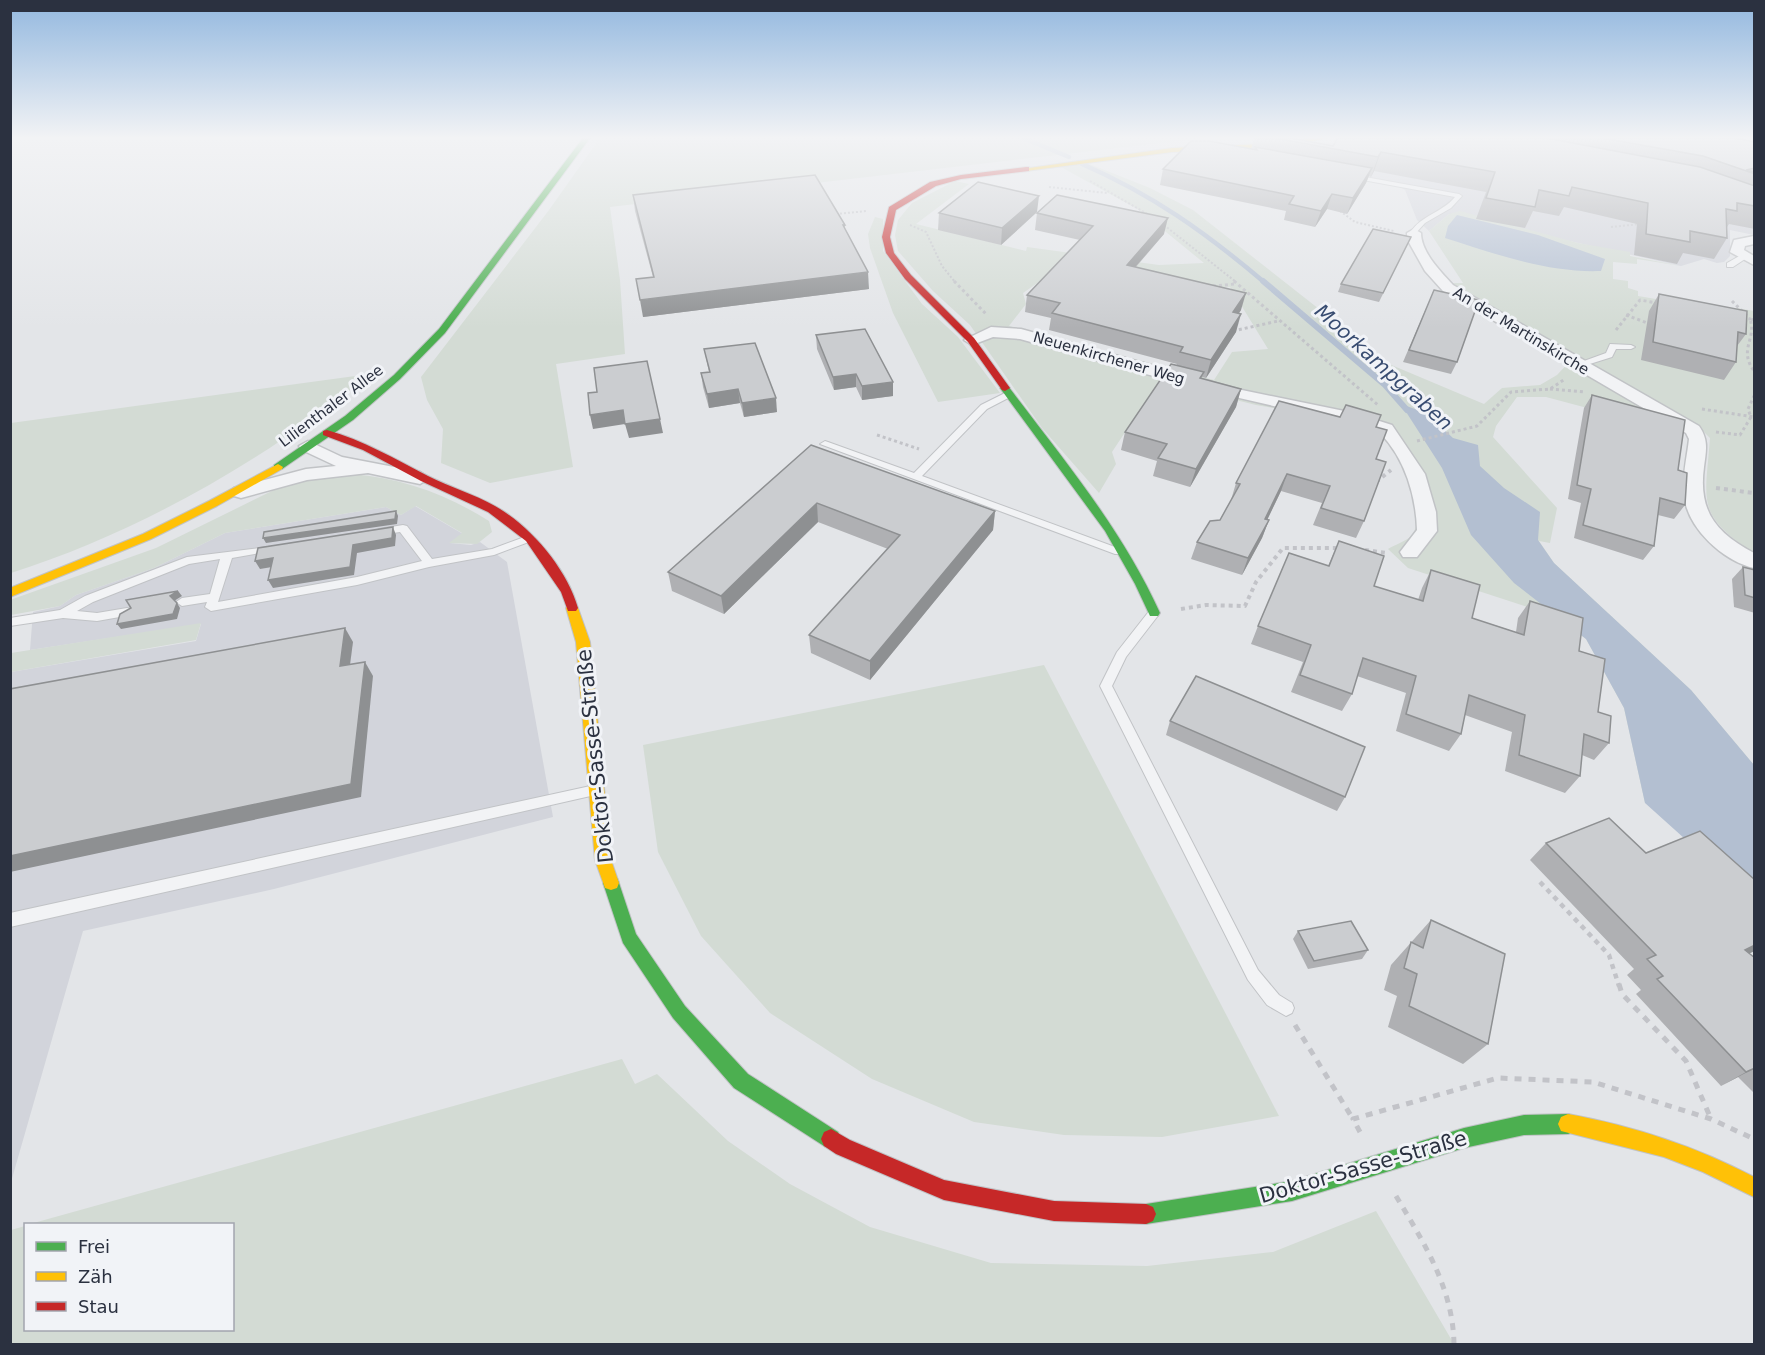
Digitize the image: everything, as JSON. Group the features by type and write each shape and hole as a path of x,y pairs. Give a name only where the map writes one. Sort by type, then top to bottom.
{"street":[{"name":"Lilienthaler Allee","path":"10,593 136,543 234,494 327,434 379,393 443,329 539,201"},
{"path":"910,201 891,215 885,234 889,251 923,294 972,340 1009,394 1080,486 1125,554 1143,585 1154,613"},
{"name":"An der Martinskirche","path":"1414,233 1414,239 1432,272 1448,288 1577,365 1694,430"},
{"path":"1749,259 1737,252 1739,243 1755,240"},
{"name":"Neuenkirchener Weg","path":"972,340 991,332 1021,334 1235,394 1354,418 1386,429"},
{"path":"1386,429 1416,474 1426,512 1427,531 1410,552"},
{"path":"1694,430 1698,439 1694,503 1704,523 1723,541 1755,561"},
{"name":"Doktor-Sasse-Straße","path":"327,434 367,448 425,479 492,509 530,538 567,591 583,642 603,860 629,938 679,1012 741,1081 843,1147 945,1190 1054,1211 1155,1214 1293,1191 1464,1138 1524,1125 1570,1124 1658,1144 1719,1168 1755,1187"},
{"name":"Doktor-Sasse-Straße","path":"308,446 337,461 425,479"},
{"name":"Doktor-Sasse-Straße","path":"234,494 298,476 365,468"}],"lane":[{"path":"1414,233 1422,222 1456,201"},
{"path":"1730,265 1749,259"},
{"path":"1577,365 1609,355 1613,346 1631,346"},
{"path":"916,477 984,407 1009,394"},
{"path":"825,444 1125,554"},
{"path":"368,534 403,528 429,562"},
{"path":"227,555 211,607 357,581 429,562 494,552 530,538"},
{"path":"63,614 89,599 187,561 286,546"},
{"path":"182,602 214,597"},
{"path":"10,622 63,614 97,617 127,612"},
{"path":"1154,613 1121,655 1106,686 1253,975 1273,1000 1286,1008"},
{"path":"10,920 596,789"}],"path":[{"path":"1128,201 1142,208 1237,284 1278,321 1377,402 1386,429"},
{"path":"1340,212 1368,226 1414,233"},
{"path":"834,214 891,215 926,232 933,250 947,272 990,317 991,332"},
{"path":"1611,227 1642,224"},
{"path":"1213,286 1237,284"},
{"path":"1613,346 1611,337 1640,300 1659,303"},
{"path":"1732,301 1750,320 1753,327 1746,344 1747,363 1755,371"},
{"path":"1626,315 1655,325"},
{"path":"1738,317 1755,320"},
{"path":"1229,337 1232,332 1278,321"},
{"path":"1418,441 1477,426 1511,392 1550,389 1568,376 1577,365"},
{"path":"1694,430 1740,435 1751,417 1748,409 1755,396"},
{"path":"877,435 937,456"},
{"path":"1694,484 1755,493"},
{"path":"1154,613 1206,605 1245,606 1256,582 1283,548 1343,548"},
{"path":"1353,549 1410,552"},
{"path":"1540,882 1609,955 1622,994 1686,1061 1711,1119"},
{"path":"1286,1008 1304,1043 1353,1119"},
{"path":"1378,1165 1441,1280 1451,1311 1454,1344"}],"shaded area":[{"path":"555,201 660,201 610,207 620,280 625,354 556,364 573,467 490,483 441,463 443,429 427,400 421,377"},
{"path":"946,201 916,224 1026,251 1027,247 1159,265 1204,263 1139,210 1123,201 1176,201 1193,210 1389,364 1484,404 1502,388 1540,385 1557,375 1574,357 1450,283 1463,283 1429,231 1449,214 1460,211 1578,243 1630,252 1630,256 1681,266 1637,259 1637,264 1613,262 1613,279 1628,281 1628,288 1638,291 1638,296 1739,313 1737,308 1754,311 1754,554 1722,528 1708,506 1706,493 1710,438 1698,426 1655,426 1546,397 1517,397 1496,426 1493,437 1557,508 1550,543 1539,541 1554,563 1691,690 1754,765 1645,803 1624,708 1586,639 1555,616 1408,568 1388,549 1412,535 1417,512 1409,482 1382,431 1356,422 1256,405 1159,381 1112,452 1116,464 1099,493 1042,428 970,325 933,291 898,251 895,235 898,220 912,203","holes":["1062,266 1192,291 1230,287 1268,349 1232,352 1214,380 1009,326 1026,304 1023,293"]},
{"path":"1409,201 1709,201 1754,209 1754,235 1730,230 1730,256 1724,262 1717,263 1704,259 1681,266 1449,214 1429,231 1417,220"},
{"path":"875,217 883,219 883,251 922,304 958,337 1000,393 938,402 893,313 870,248 868,234"},
{"path":"370,374 289,435 245,464 199,490 106,537 11,573 11,423"},
{"path":"352,474 388,479 440,495 489,521 492,532 477,544 449,543 462,533 416,506 401,515 386,507 225,533 154,568 76,595 60,606 11,615 10,600 156,548 278,488 323,477"},
{"path":"415,506 463,534 450,543 471,545 480,542 507,562 553,817 274,889 83,931 11,1182 11,672 196,641 201,624 30,650 33,612 60,606 76,595 154,568 225,533 386,507 401,515"},
{"path":"201,623 196,640 11,672 11,653"},
{"path":"1044,665 1279,1116 1162,1137 1064,1135 974,1122 872,1079 770,1013 701,936 658,852 643,745"},
{"path":"622,1059 635,1084 657,1074 728,1141 790,1184 870,1227 991,1263 1147,1266 1273,1252 1376,1211 1454,1344 11,1344 11,1230 24,1226 24,1331 234,1331 234,1223 34,1223"}],"water":[{"path":"1457,215 1538,235 1605,259 1601,271 1541,266 1445,238 1448,226"},
{"path":"1401,404 1426,413 1453,438 1478,445 1480,466 1504,488 1540,512 1538,540 1554,563 1691,690 1754,765 1754,901 1645,803 1624,708 1586,639 1514,583 1471,535 1442,468"}],"building":[{"path":"635,201 831,201 868,272 640,300 636,279 654,277"},
{"path":"954,201 1033,201 1002,228 939,213"},
{"path":"1050,201 1087,201 1168,218 1127,265 1246,293 1233,312 1241,314 1211,360 1180,352 1183,347 1052,313 1060,303 1027,295 1093,226 1037,213"},
{"path":"1291,201 1327,201 1321,211 1289,204"},
{"path":"1504,201 1536,201 1535,207"},
{"path":"1640,201 1755,201 1755,206 1737,203 1737,211 1726,209 1727,238 1690,231 1690,242 1646,234 1648,203"},
{"path":"1373,229 1411,237 1383,293 1341,284"},
{"path":"1434,290 1479,300 1457,362 1409,350"},
{"path":"1659,294 1747,311 1746,334 1738,332 1736,362 1653,342"},
{"path":"865,329 893,382 862,386 856,374 833,377 816,335"},
{"path":"755,343 776,398 742,403 738,389 707,394 701,373 710,372 704,349"},
{"path":"647,361 660,419 625,424 623,410 590,415 588,393 597,392 594,368"},
{"path":"1171,364 1204,372 1200,378 1241,389 1196,469 1158,458 1167,444 1125,432"},
{"path":"1592,395 1685,420 1678,470 1687,473 1685,505 1660,498 1654,546 1583,525 1591,489 1577,485"},
{"path":"1279,401 1340,417 1346,405 1381,415 1376,427 1387,430 1376,459 1386,462 1364,521 1321,508 1330,486 1287,474 1265,519 1269,520 1248,558 1197,542 1210,521 1220,520 1240,484 1236,483"},
{"path":"811,445 995,511 870,661 809,635 900,535 817,503 721,596 668,572"},
{"path":"396,511 395,519 263,538 264,532"},
{"path":"393,527 392,538 353,545 350,567 268,580 273,558 255,561 258,548"},
{"path":"1339,541 1384,556 1374,586 1423,601 1431,570 1480,585 1472,618 1524,635 1530,601 1583,618 1579,651 1605,659 1598,712 1611,716 1609,743 1584,734 1580,776 1519,755 1525,715 1469,695 1461,734 1406,714 1416,676 1363,658 1352,694 1300,675 1311,645 1258,626 1289,553 1329,566"},
{"path":"1743,567 1755,570 1755,598 1745,595"},
{"path":"178,591 170,596 177,603 173,614 117,624 120,614 131,608 126,600"},
{"path":"345,628 340,666 365,662 351,784 10,856 10,689"},
{"path":"1196,676 1365,747 1345,797 1170,721"},
{"path":"1609,818 1646,853 1700,831 1755,880 1755,945 1745,950 1755,958 1755,1068 1746,1072 1657,979 1663,976 1647,959 1656,955 1546,843"},
{"path":"1431,920 1505,954 1488,1044 1409,1006 1417,974 1404,968 1411,942 1423,948"},
{"path":"1351,921 1368,950 1314,961 1298,931"}],"waterway":[{"name":"Moorkampgraben","path":"1154,201 1221,247 1264,282"},
{"name":"Moorkampgraben","path":"1263,281 1385,385 1407,410"}],"traffic: fast":[{"path":"278,467 349,418 397,377 442,331 539,201"},
{"path":"1005,388 1110,530 1141,584 1154,613"},
{"path":"611,883 629,938 679,1012 741,1081 831,1139"},
{"path":"1146,1214 1292,1191 1464,1138 1524,1125 1568,1124"}],"traffic: slow":[{"path":"10,593 147,536 213,504 278,467"},
{"path":"572,608 583,642 603,860 611,883"},
{"path":"1568,1124 1592,1128 1664,1148 1710,1165 1754,1187"}],"traffic: jam":[{"path":"905,201 892,209 886,237 890,253 908,277 971,340 1005,388"},
{"path":"327,433 367,448 425,479 492,509 530,538 567,591 572,608"},
{"path":"831,1139 843,1147 944,1190 1054,1211 1146,1214"}]}
